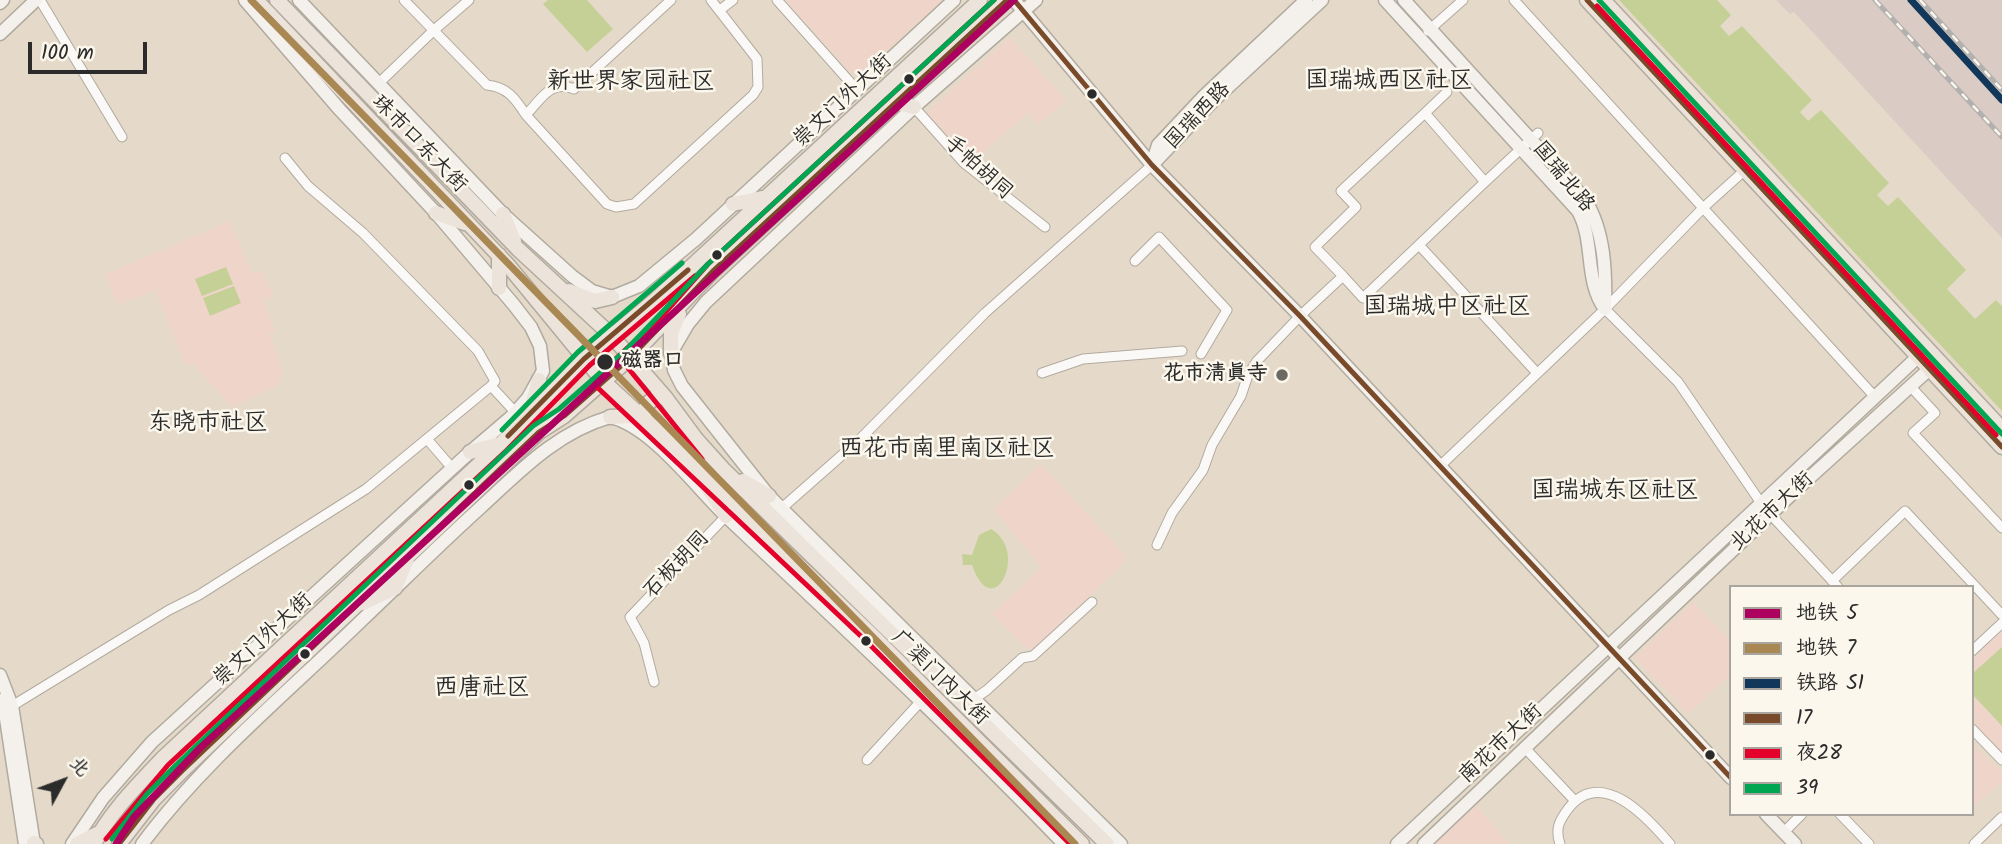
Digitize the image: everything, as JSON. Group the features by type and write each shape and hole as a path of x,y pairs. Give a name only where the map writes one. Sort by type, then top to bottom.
{"main road":[{"name":"珠市口东大街","path":"256,0 499,255 604,382"},
{"name":"珠市口东大街","path":"277,0 518,249 611,335"},
{"name":"崇文门外大街","path":"97,839 162,759 501,444 522,413 545,397 611,335 654,301 980,0"},
{"name":"崇文门外大街","path":"119,844 154,799 349,610 539,432 564,416 631,357 669,321 715,270 1007,0"},
{"path":"1587,0 1745,170 1922,353 2002,429"},
{"path":"1604,0 1922,353"},
{"path":"895,102 914,107"},
{"path":"733,204 768,197"},
{"path":"436,213 469,225"},
{"path":"503,214 518,249"},
{"path":"499,255 499,288"},
{"path":"561,288 596,302 612,297"},
{"path":"671,353 671,334 688,299"},
{"path":"553,318 569,314 574,309 575,301"},
{"path":"654,301 659,316 669,321"},
{"name":"广渠门内大街","path":"611,335 723,469 1107,844"},
{"path":"1934,365 2002,447"},
{"path":"522,413 539,380"},
{"name":"广渠门内大街","path":"604,382 872,635 1082,844"},
{"path":"545,397 554,396 563,401 564,416"},
{"path":"610,417 631,415 645,418 644,410 652,399 656,396 665,397"},
{"path":"470,452 501,444"},
{"path":"693,464 726,516"},
{"path":"723,469 769,496"},
{"path":"349,610 395,587 410,554"},
{"path":"74,844 97,839"}],"street":[{"path":"0,34 38,0 122,137"},
{"name":"珠市口东大街","path":"246,0 341,110 436,213 531,327 544,361 539,380"},
{"name":"珠市口东大街","path":"299,0 503,214 572,276 592,291 612,297"},
{"path":"404,0 486,85 501,86 516,98 526,115 607,204 616,207 634,204 758,87 757,59 711,0"},
{"path":"378,85 469,0"},
{"path":"526,115 552,87 564,84 574,89 671,0"},
{"path":"720,10 733,0"},
{"path":"777,0 858,90"},
{"name":"崇文门外大街","path":"612,297 639,286 696,239 954,0"},
{"path":"1014,0 1152,165 1300,316 1729,776"},
{"path":"671,353 688,324 706,302 914,107 1036,0"},
{"name":"国瑞西路","path":"1152,165 1158,145 1205,96 1306,0"},
{"name":"国瑞西路","path":"1152,165 1213,101 1322,0"},
{"name":"国瑞北路","path":"1385,0 1530,140"},
{"name":"国瑞北路","path":"1404,0 1426,33 1530,140 1578,211 1588,239 1596,297 1605,309"},
{"path":"1426,33 1463,0"},
{"path":"1514,0 1875,397"},
{"path":"1447,92 1341,191 1356,207 1315,247 1363,298 1530,140"},
{"name":"手帕胡同","path":"914,107 964,163 1045,227"},
{"path":"1425,113 1485,182"},
{"path":"12,706 169,610 199,595 366,489 495,381 478,351 363,233 308,186 285,158"},
{"path":"782,508 858,441 985,313 1152,165"},
{"path":"1439,467 1605,309 1704,207 1745,170"},
{"path":"1135,261 1159,237 1227,310 1201,354"},
{"path":"1419,245 1537,373"},
{"path":"1157,545 1172,513 1203,470 1212,444 1241,396 1252,368 1300,316 1343,276"},
{"path":"1605,309 1678,382 1761,503"},
{"path":"1042,373 1083,359 1182,351"},
{"name":"广渠门内大街","path":"671,353 674,370 682,386 769,496 1121,844"},
{"name":"北花市大街","path":"1608,647 1922,353"},
{"name":"北花市大街","path":"1618,659 1934,365"},
{"path":"491,387 522,413"},
{"path":"1911,387 1935,413 1913,433 2002,528"},
{"name":"崇文门外大街","path":"74,844 124,772 152,742 452,468 522,413"},
{"path":"142,844 216,757 507,483 554,442 610,417"},
{"name":"广渠门内大街","path":"610,417 651,439 726,516 922,700 1064,844"},
{"path":"426,439 452,468"},
{"path":"1771,515 1835,584 1905,511 2002,615"},
{"name":"石板胡同","path":"654,682 644,643 630,617 726,516"},
{"path":"974,699 1021,658 1033,656 1092,602"},
{"path":"1974,650 2002,623"},
{"name":"南花市大街","path":"1397,844 1608,647"},
{"name":"南花市大街","path":"1424,844 1618,659"},
{"path":"0,675 12,706 35,844"},
{"path":"208,692 218,706"},
{"path":"0,700 5,712 25,844"},
{"path":"867,760 922,700"},
{"path":"1974,731 2002,760"},
{"path":"1525,748 1575,801"},
{"path":"1560,844 1556,832 1561,819 1575,801 1588,792 1606,793 1643,813 1670,844"},
{"path":"1768,816 1795,844"},
{"path":"1784,832 1800,816"},
{"path":"1842,816 1869,844"},
{"path":"1974,844 2002,817"}],"shaded area":[{"path":"785,0 943,0 862,73 850,72"},
{"path":"1776,0 2002,0 2002,238 1794,12 1790,14"},
{"path":"1010,37 1066,100 1038,125 1028,113 971,163 924,115"},
{"path":"230,221 252,274 262,270 273,296 263,301 275,331 269,334 280,360 282,376 277,386 231,407 193,363 185,365 155,290 118,305 105,274"},
{"path":"1041,464 1126,556 1124,563 1032,651 992,614 1041,567 993,509"},
{"path":"1693,602 1729,640 1729,676 1688,714 1635,657"},
{"path":"2002,631 2002,752 1974,723 1974,658"},
{"path":"1974,744 2002,773 2002,781 1974,806"},
{"path":"1476,806 1510,844 1433,844"}],"green space":[{"path":"548,0 587,0 613,29 587,52 543,4"},
{"path":"1619,0 1717,0 1731,15 1720,26 1729,36 1742,26 1812,100 1800,112 1808,121 1821,110 1889,183 1877,195 1888,206 1898,197 1966,270 1947,289 1975,319 1996,300 2002,306 2002,411"},
{"path":"226,267 233,284 202,296 195,279"},
{"path":"234,286 241,303 210,316 203,298"},
{"path":"991,529 1002,539 1008,566 998,586 989,588 980,582 972,565 963,565 962,554 972,555 979,535"},
{"path":"2002,647 2002,726 1974,696 1974,672"}],"railway":[{"path":"1875,0 2002,137"},
{"path":"1920,0 2002,90"}],"metro line":[{"name":"7","path":"251,0 1075,844"},
{"name":"5","path":"116,844 134,817 200,748 1014,0"}],"rail line":[{"name":"S1","path":"1911,0 2002,100"}],"transit line":[{"name":"夜28","path":"994,0 708,264 663,315 597,376 595,382 598,388 866,641 1070,844"},
{"name":"39","path":"112,839 147,794 176,765 533,426 559,409 625,351 708,264 994,0"},
{"name":"17","path":"119,844 154,799 182,771 539,432 564,416 631,357 714,270 1007,0"},
{"name":"17","path":"1014,0 1152,165 1300,316 1729,776"},
{"name":"17","path":"1587,0 2002,447"},
{"name":"39","path":"1599,0 2002,434"},
{"name":"夜28","path":"1597,6 1996,435"},
{"name":"39","path":"502,430 578,352 682,263"},
{"name":"17","path":"508,436 584,359 688,270"},
{"name":"夜28","path":"106,839 168,765 507,450 590,365 695,276"},
{"name":"夜28","path":"624,363 702,459"}],"place":[{"name":"磁器口","path":"605,362"},
{"name":"花市清真寺","path":"1282,375"}],"district":[{"name":"国瑞城西区社区","path":"1389,83"},
{"name":"新世界家园社区","path":"631,84"},
{"name":"国瑞城中区社区","path":"1447,309"},
{"name":"东晓市社区","path":"208,425"},
{"name":"西花市南里南区社区","path":"947,451"},
{"name":"国瑞城东区社区","path":"1615,493"},
{"name":"西唐社区","path":"482,690"}]}
